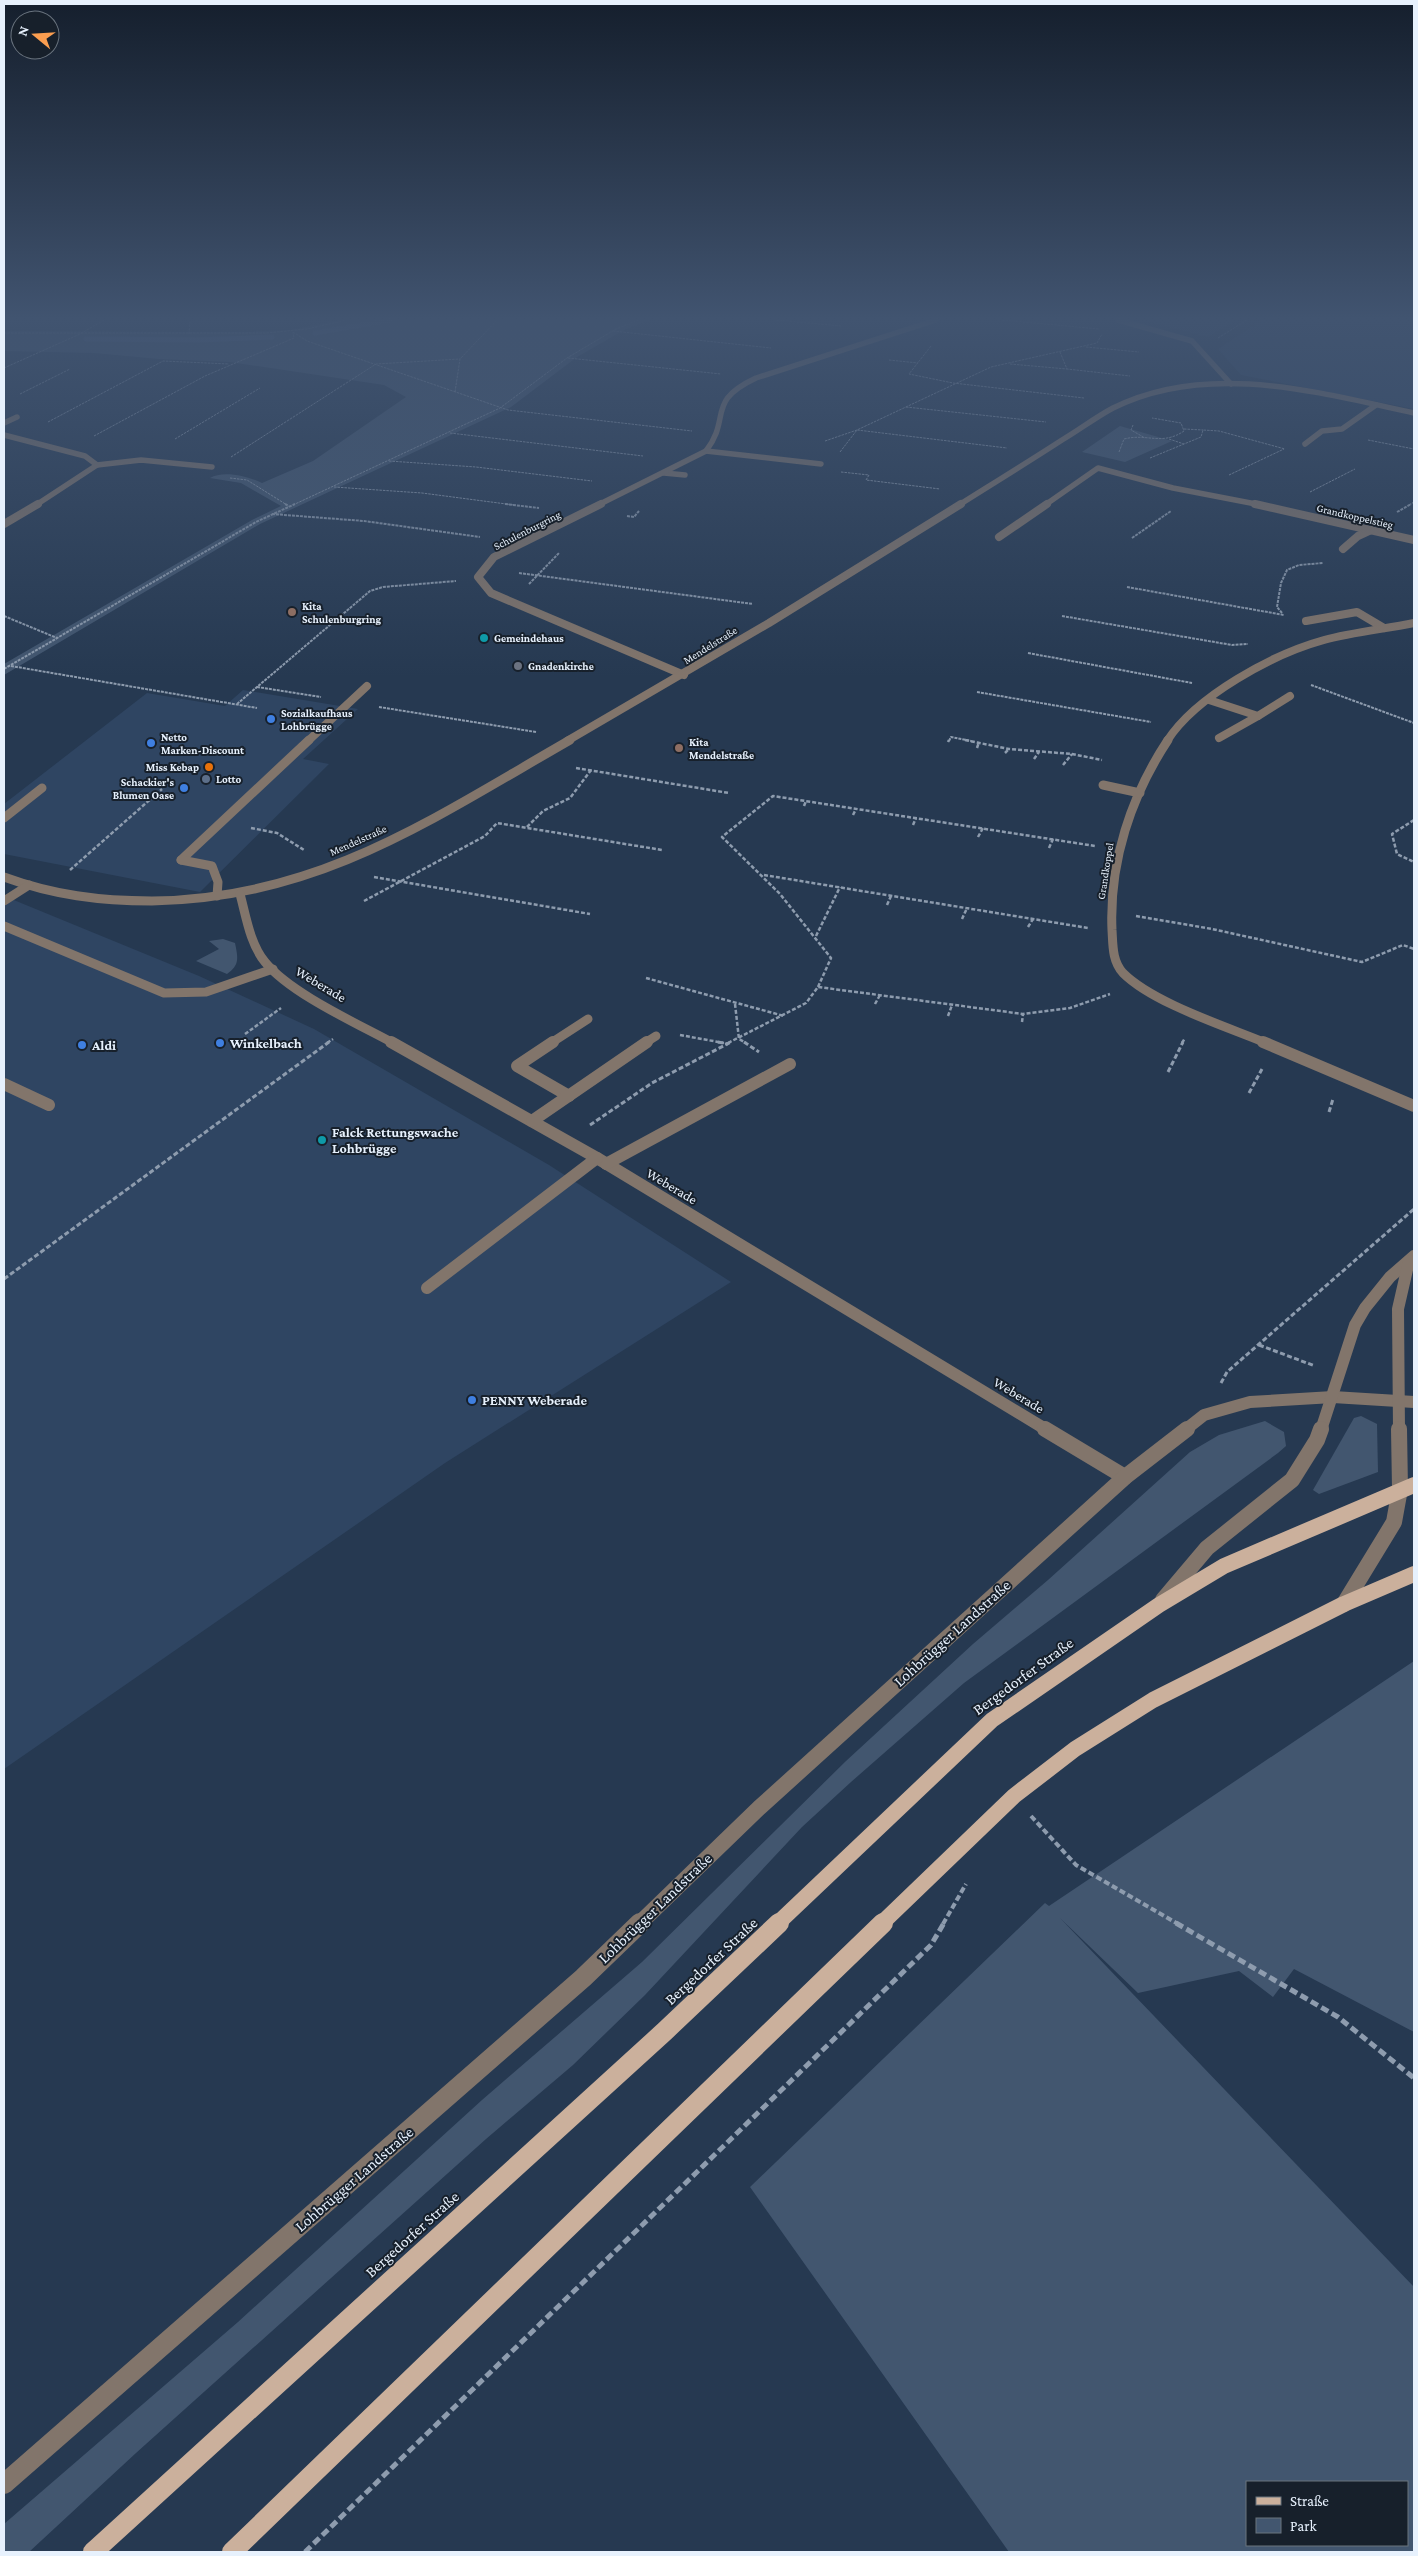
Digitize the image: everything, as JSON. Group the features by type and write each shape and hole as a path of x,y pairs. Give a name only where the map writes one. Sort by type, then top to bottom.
{"main road":[{"name":"Bergedorfer Straße","path":"93,2552 665,2031 992,1720 1159,1605 1224,1566 1407,1487"},
{"path":"232,2552 1014,1796 1075,1749 1152,1700 1344,1604 1414,1574"}],"street":[{"path":"18,439 86,456 97,465"},
{"name":"Schulenburgring","path":"480,580 478,577 483,567 494,557 635,486 688,462 706,451 714,439"},
{"name":"Mendelstraße","path":"4,877 46,891 96,898 167,899 218,896 240,894 286,883 375,848 433,818 684,675 1063,439"},
{"path":"1305,444 1311,439"},
{"path":"706,451 821,464"},
{"path":"4,524 80,478 97,465 141,460 212,467"},
{"name":"Grandkoppelstieg","path":"999,537 1098,468 1173,488 1197,490 1414,540"},
{"path":"664,473 685,475"},
{"path":"1344,549 1358,536 1371,530"},
{"path":"480,580 491,593 684,675"},
{"path":"1306,621 1358,612 1384,628"},
{"name":"Grandkoppel","path":"1414,624 1324,640 1259,666 1223,688 1178,726 1148,769 1118,849 1111,912 1113,955 1122,972 1149,994 1414,1106"},
{"path":"218,896 218,882 212,866 181,860 367,686"},
{"path":"1219,738 1290,696"},
{"path":"1209,700 1258,716"},
{"path":"1102,785 1140,793"},
{"path":"4,818 42,788"},
{"path":"4,901 29,885"},
{"name":"Weberade","path":"240,894 250,931 264,960 289,985 601,1161 1125,1477"},
{"path":"4,926 164,993 183,996 203,994 273,969"},
{"path":"569,1096 517,1066 588,1019"},
{"path":"532,1122 656,1036"},
{"path":"427,1288 601,1161 786,1066"},
{"path":"4,1084 49,1105"},
{"path":"1159,1605 1207,1548 1292,1480 1317,1440 1333,1397 1355,1325 1377,1292 1411,1258"},
{"path":"1344,1604 1394,1522 1407,1487 1400,1401 1398,1309 1411,1258"},
{"name":"Lohbrügger Landstraße","path":"4,2484 583,1978 759,1808 1125,1477 1204,1414 1250,1402 1333,1397 1414,1402"}],"path":[{"path":"67,450 87,439"},
{"path":"141,460 175,439"},
{"path":"260,439 234,456 212,467 214,475 247,480 290,506"},
{"path":"4,670 272,514 434,439"},
{"path":"508,439 688,462"},
{"path":"824,441 829,439"},
{"path":"935,439 1042,452"},
{"path":"1113,455 1118,453 1124,439"},
{"path":"1151,439 1160,441 1167,439"},
{"path":"1169,439 1184,444"},
{"path":"1149,459 1195,439"},
{"path":"1251,439 1292,450"},
{"path":"1366,440 1414,449"},
{"path":"388,461 476,467 635,486"},
{"path":"1278,509 1356,470"},
{"path":"332,487 422,493 581,514"},
{"path":"272,514 364,521 522,543"},
{"path":"1282,614 1277,606 1280,579 1286,569 1296,565 1331,563"},
{"path":"483,567 760,605"},
{"path":"237,704 370,591 383,587 480,580"},
{"path":"1127,587 1282,614 1324,640"},
{"path":"4,616 58,638"},
{"path":"1062,616 1232,645 1251,644"},
{"path":"1028,653 1223,688"},
{"path":"10,666 257,708"},
{"path":"1304,683 1414,723"},
{"path":"257,687 574,738"},
{"path":"977,692 1178,726"},
{"path":"948,742 952,736 1009,749 1072,754 1148,769"},
{"path":"977,748 979,742"},
{"path":"1005,753 1009,749"},
{"path":"1034,759 1039,752"},
{"path":"1063,765 1072,754"},
{"path":"576,768 729,793"},
{"path":"527,828 543,812 570,798 591,770"},
{"path":"46,891 162,789"},
{"path":"567,1141 652,1083 806,1003 818,987 831,958 816,936 764,875 722,837 773,796 1118,849"},
{"path":"804,806 806,801"},
{"path":"853,815 856,809"},
{"path":"913,825 916,818"},
{"path":"1414,820 1392,834 1397,854 1414,862"},
{"path":"222,823 277,833 330,866 341,878 379,876 590,914"},
{"path":"364,901 485,836 497,823 662,850"},
{"path":"978,837 983,828"},
{"path":"1048,848 1053,839"},
{"path":"764,875 1111,932"},
{"path":"816,936 840,887"},
{"path":"887,905 891,896"},
{"path":"962,919 966,908"},
{"path":"1111,912 1212,928 1362,962 1403,944 1414,949"},
{"path":"1028,927 1033,919"},
{"path":"646,978 784,1016"},
{"path":"818,987 1023,1014 1070,1008 1135,984"},
{"path":"875,1004 880,995"},
{"path":"735,1004 739,1039"},
{"path":"948,1016 952,1005"},
{"path":"245,1034 281,1008"},
{"path":"1022,1022 1023,1014"},
{"path":"1168,1072 1196,1015"},
{"path":"4,1279 356,1023"},
{"path":"656,1036 677,1034 729,1044"},
{"path":"739,1039 786,1066"},
{"path":"1204,1414 1227,1372 1414,1209"},
{"path":"1014,1796 1076,1865 1338,2017 1414,2078"},
{"path":"305,2552 931,1945 968,1879"}],"shaded area":[{"path":"243,690 358,709 303,759 329,764 200,892 4,854 4,804 147,693 225,706"},
{"path":"4,896 199,976 314,1029 549,1165 731,1282 445,1463 4,1769"}],"green space":[{"path":"345,439 442,439 260,524 4,675 4,664 252,520 281,506 241,483 210,478 228,474 250,478 262,483 313,461"},
{"path":"1101,439 1166,439 1172,441 1125,462 1082,452"},
{"path":"223,939 235,943 237,953 236,964 227,974 196,961 219,949 209,941"},
{"path":"1361,1416 1377,1424 1378,1472 1319,1494 1313,1490 1354,1418"},
{"path":"1265,1421 1284,1432 1286,1446 964,1683 802,1827 645,1995 573,2065 486,2139 136,2453 29,2552 4,2552 4,2524 238,2322 482,2100 642,1962 846,1761 973,1644 1048,1580 1190,1452 1219,1435"},
{"path":"1414,1661 1414,2032 1294,1969 1273,1997 1239,1971 1138,1993 1060,1918 1414,2287 1414,2552 1009,2552 750,2187 1045,1903 1049,1906"}],"place":[{"name":"Kita Schulenburgring","path":"292,612"},
{"name":"Gemeindehaus","path":"484,638"},
{"name":"Gnadenkirche","path":"518,666"},
{"name":"Sozialkaufhaus Lohbrügge","path":"271,719"},
{"name":"Netto Marken-Discount","path":"151,743"},
{"name":"Kita Mendelstraße","path":"679,748"},
{"name":"Miss Kebap","path":"209,767"},
{"name":"Lotto","path":"206,779"},
{"name":"Schackier's Blumen Oase","path":"184,788"},
{"name":"Winkelbach","path":"220,1043"},
{"name":"Aldi","path":"82,1045"},
{"name":"Falck Rettungswache Lohbrügge","path":"322,1140"},
{"name":"PENNY Weberade","path":"472,1400"}]}
